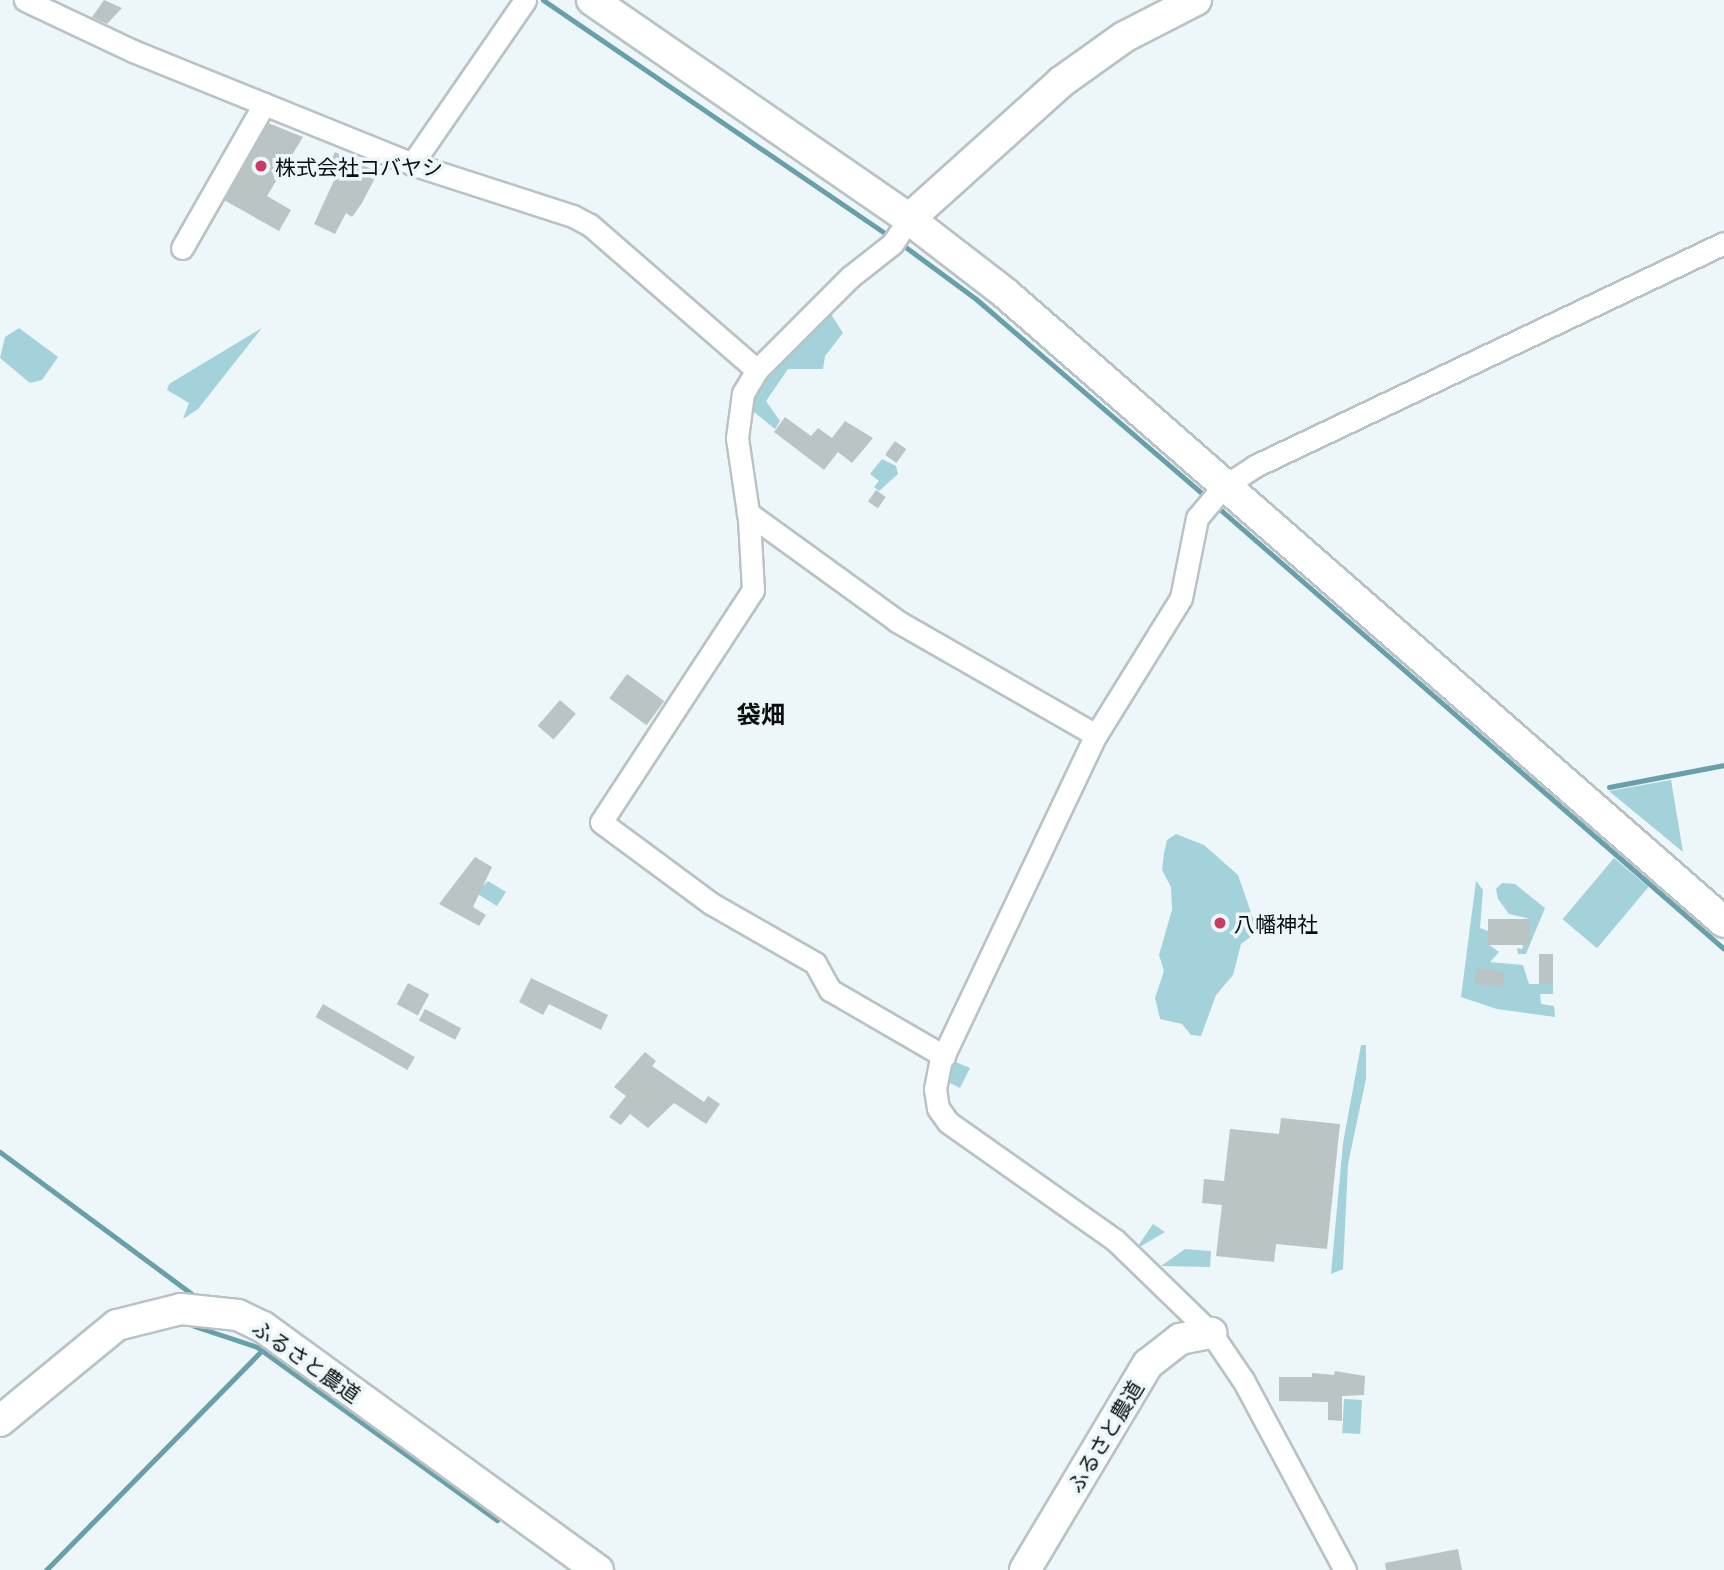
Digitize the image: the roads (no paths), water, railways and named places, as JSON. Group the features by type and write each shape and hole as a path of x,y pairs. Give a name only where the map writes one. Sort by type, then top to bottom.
{"street":[{"path":"25,0 133,51 412,164 556,208 590,225 757,370"},
{"path":"412,164 525,0"},
{"path":"592,0 900,232 1005,293 1216,495 1724,922"},
{"path":"944,1056 830,990 815,963 712,904 601,822 753,590 748,513 736,415 757,370 850,276 900,232 937,188 1060,82 1125,37 1196,0"},
{"path":"182,248 264,104"},
{"path":"1345,1570 1243,1380 1211,1333 1115,1240 948,1122 938,1108 935,1089 944,1056 1096,735 1181,598 1194,528 1216,495 1255,466 1724,243"},
{"path":"748,513 897,621 1096,735"},
{"name":"ふるさと農道","path":"0,1421 117,1325 181,1309 237,1315 263,1327 598,1570"},
{"name":"ふるさと農道","path":"1025,1570 1148,1364 1174,1342 1211,1333"}],"waterway":[{"path":"543,0 892,238"},
{"path":"900,243 976,299 1207,498"},
{"path":"1215,505 1724,949"},
{"path":"1609,787 1724,765"},
{"path":"0,1152 192,1294"},
{"path":"194,1326 257,1347 497,1520"},
{"path":"46,1570 262,1350"}],"place":[{"name":"株式会社コバヤシ","path":"261,166"},
{"name":"八幡神社","path":"1220,923"}],"district":[{"name":"袋畑","path":"761,713"}]}
